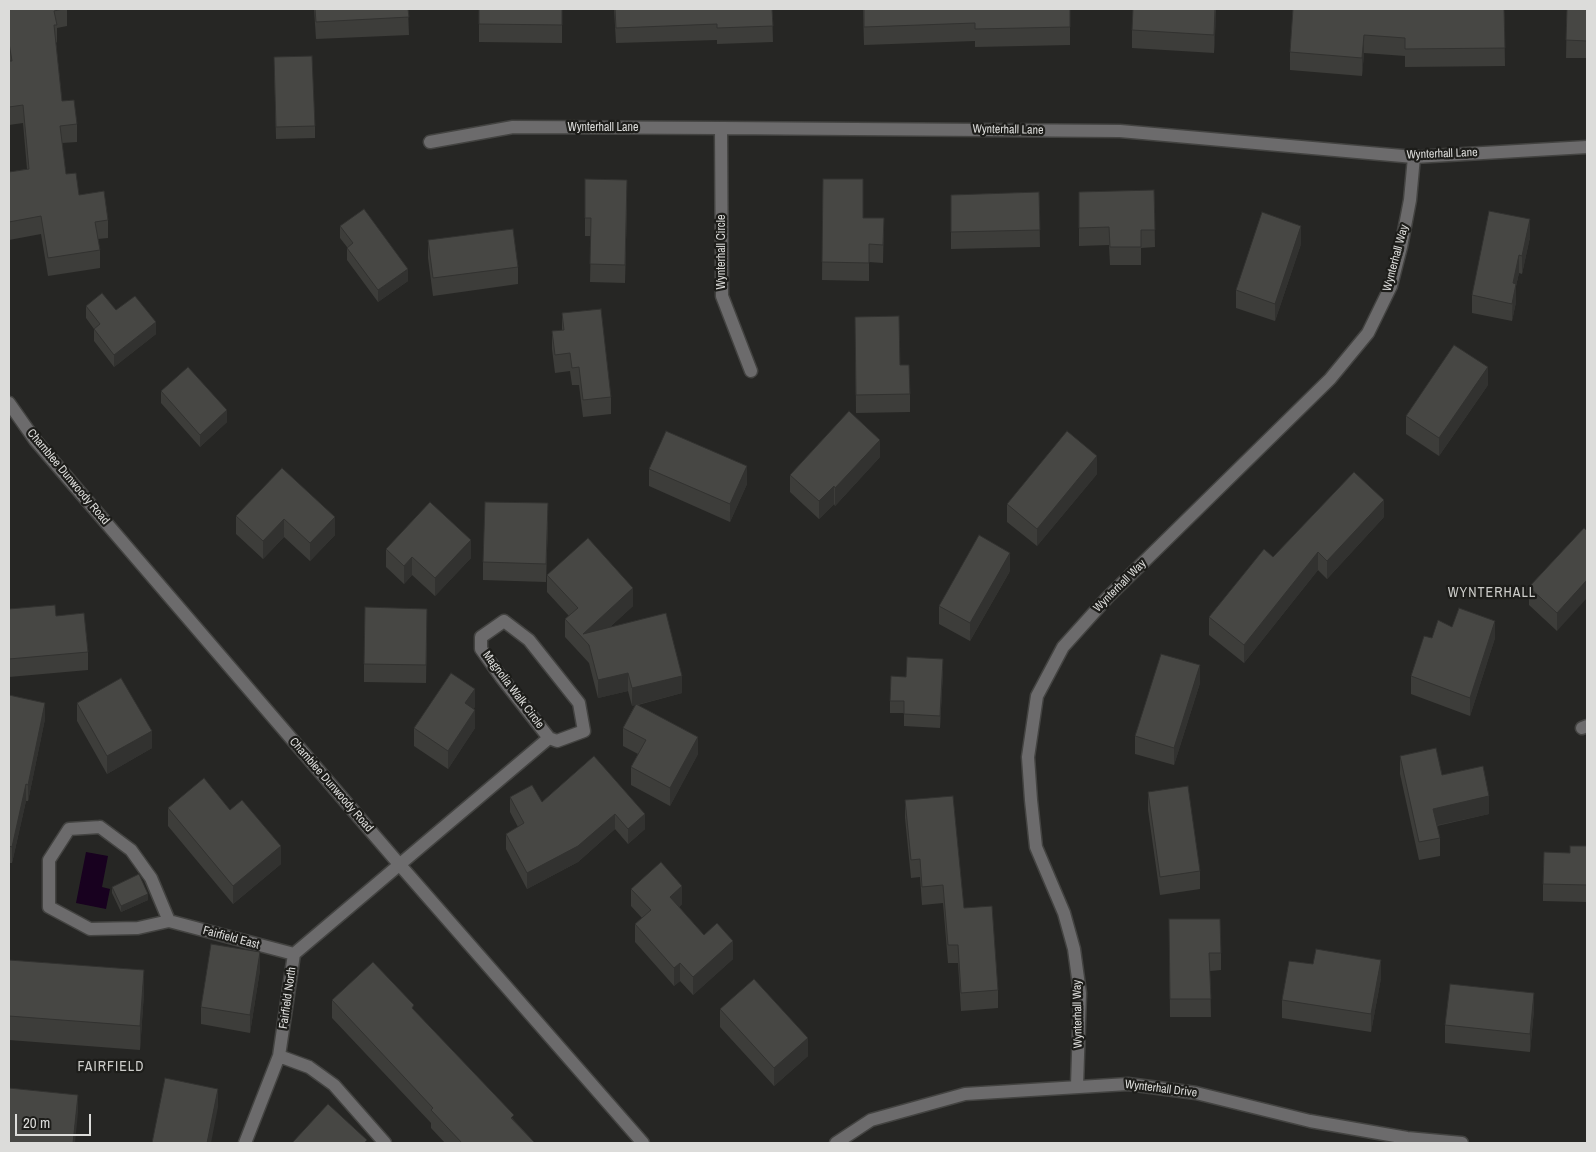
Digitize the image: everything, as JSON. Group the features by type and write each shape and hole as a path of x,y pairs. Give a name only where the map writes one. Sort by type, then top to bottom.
{"street":[{"name":"Wynterhall Lane","path":"430,142 513,127 1120,132 1414,157 1587,147"},
{"name":"Wynterhall Circle","path":"721,128 722,296 750,371"},
{"name":"Wynterhall Way","path":"1077,1086 1080,992 1074,949 1064,913 1036,847 1031,800 1028,757 1037,696 1063,647 1108,597 1330,379 1368,333 1391,286 1410,200 1414,157"},
{"name":"Chamblee Dunwoody Road","path":"9,403 35,440 399,864 643,1143"},
{"name":"Chamblee Dunwoody Road","path":"9,419 23,423"},
{"name":"Magnolia Walk Circle","path":"504,621 529,640 579,703 584,731 557,741 549,738 481,649 481,637 504,621"},
{"name":"Magnolia Walk Circle","path":"399,864 549,738"},
{"name":"Fairfield East","path":"169,921 151,878 131,850 100,827 69,828 49,860 49,907 90,929 138,928 169,921 294,954"},
{"name":"Fairfield North","path":"246,1143 279,1056 294,954 399,864"},
{"path":"279,1056 309,1067 334,1085 385,1143"},
{"name":"Wynterhall Drive","path":"836,1143 871,1120 965,1094 1128,1084 1196,1093 1310,1121 1407,1138 1462,1143"}],"shaded area":[{"path":"86,852 108,856 102,887 110,889 106,909 76,903"}],"building":[{"path":"9,9 63,9 54,11 57,25 54,25 62,101 74,100 77,124 60,126 66,174 76,173 79,195 104,191 108,220 95,222 100,250 48,258 41,216 9,222 9,172 29,169 23,105 9,107 9,61 12,61 9,43"},
{"path":"315,9 408,9 409,17 316,22"},
{"path":"479,9 562,9 562,25 479,24"},
{"path":"615,9 772,9 773,26 717,28 717,24 616,28"},
{"path":"864,9 1070,9 1070,27 975,29 975,23 864,27"},
{"path":"1133,9 1215,9 1214,35 1132,30"},
{"path":"1293,9 1504,9 1505,48 1405,49 1405,38 1364,35 1362,58 1290,52"},
{"path":"1567,9 1587,9 1587,41 1566,40"},
{"path":"312,56 315,126 276,127 274,57"},
{"path":"585,179 627,180 625,265 590,264 591,218 585,218"},
{"path":"823,179 863,179 863,218 884,218 883,245 869,244 869,263 822,262"},
{"path":"1154,190 1155,230 1141,230 1141,247 1110,247 1109,227 1079,228 1079,192"},
{"path":"1039,192 1040,230 951,232 951,195"},
{"path":"364,209 408,269 378,290 347,248 353,243 340,226"},
{"path":"1489,211 1530,219 1522,256 1519,255 1513,283 1516,284 1512,304 1472,295"},
{"path":"1262,212 1301,226 1275,304 1236,290"},
{"path":"513,229 518,267 433,278 428,240"},
{"path":"102,293 116,310 135,296 156,322 114,355 94,329 100,324 86,306"},
{"path":"601,309 611,397 583,400 579,367 572,368 570,353 555,355 552,331 564,330 562,313"},
{"path":"899,316 900,365 909,365 910,394 856,395 855,317"},
{"path":"1454,345 1488,367 1439,438 1406,416"},
{"path":"188,367 227,410 200,435 161,391"},
{"path":"849,411 880,440 835,488 834,486 819,501 790,475"},
{"path":"666,431 747,466 730,504 649,469"},
{"path":"1067,431 1097,456 1037,529 1007,504"},
{"path":"282,468 335,517 310,543 284,519 263,541 236,516"},
{"path":"1354,472 1384,500 1327,561 1318,552 1244,645 1209,617 1264,549 1273,557"},
{"path":"430,502 471,540 435,578 412,557 404,566 386,549"},
{"path":"485,502 548,503 546,564 483,562"},
{"path":"1584,528 1587,531 1587,580 1557,613 1529,587"},
{"path":"979,535 1010,553 970,623 939,606"},
{"path":"588,538 633,588 583,634 666,613 682,676 632,688 628,673 598,680 589,645 565,619 578,608 547,575"},
{"path":"55,605 56,616 84,613 88,652 9,659 9,609"},
{"path":"365,607 427,609 426,665 364,664"},
{"path":"1459,608 1495,621 1470,698 1411,676 1424,636 1432,638 1438,620 1452,627"},
{"path":"1161,654 1200,665 1174,748 1135,736"},
{"path":"907,657 943,659 940,716 904,714 904,701 890,701 891,676 906,677"},
{"path":"451,673 475,689 465,703 475,710 448,751 414,728"},
{"path":"121,678 152,731 107,756 77,703"},
{"path":"9,695 45,703 28,785 26,784 12,847 9,846"},
{"path":"636,704 698,737 670,788 631,767 646,740 623,728"},
{"path":"1436,748 1442,775 1483,766 1489,796 1433,809 1440,838 1419,842 1400,756"},
{"path":"594,756 645,814 628,829 615,814 578,846 527,873 506,834 524,823 510,797 532,785 542,802"},
{"path":"204,778 230,810 242,800 281,846 233,886 168,808"},
{"path":"1188,786 1200,871 1160,877 1148,792"},
{"path":"953,796 964,908 992,906 998,990 961,993 958,945 948,945 943,885 922,887 920,859 911,860 905,800"},
{"path":"1570,846 1587,846 1587,885 1543,884 1544,852 1570,853"},
{"path":"661,862 682,886 670,897 704,935 717,923 733,941 693,977 680,963 674,968 635,924 651,910 631,889"},
{"path":"139,874 148,894 121,906 112,887"},
{"path":"1169,919 1220,919 1221,953 1209,953 1211,999 1170,999"},
{"path":"211,944 260,952 250,1015 201,1007"},
{"path":"1316,949 1381,960 1371,1014 1282,1000 1289,961 1313,964"},
{"path":"9,960 144,970 140,1026 9,1016"},
{"path":"373,962 414,1005 412,1008 514,1115 511,1118 535,1143 462,1143 431,1110 433,1108 332,1000"},
{"path":"754,979 808,1038 774,1068 720,1009"},
{"path":"1450,984 1534,993 1530,1034 1445,1025"},
{"path":"165,1078 218,1089 207,1143 152,1143"},
{"path":"9,1088 78,1095 73,1143 9,1143"},
{"path":"328,1104 367,1140 364,1143 292,1143"}],"district":[{"name":"WYNTERHALL","path":"1492,593"},
{"name":"FAIRFIELD","path":"111,1067"}]}
